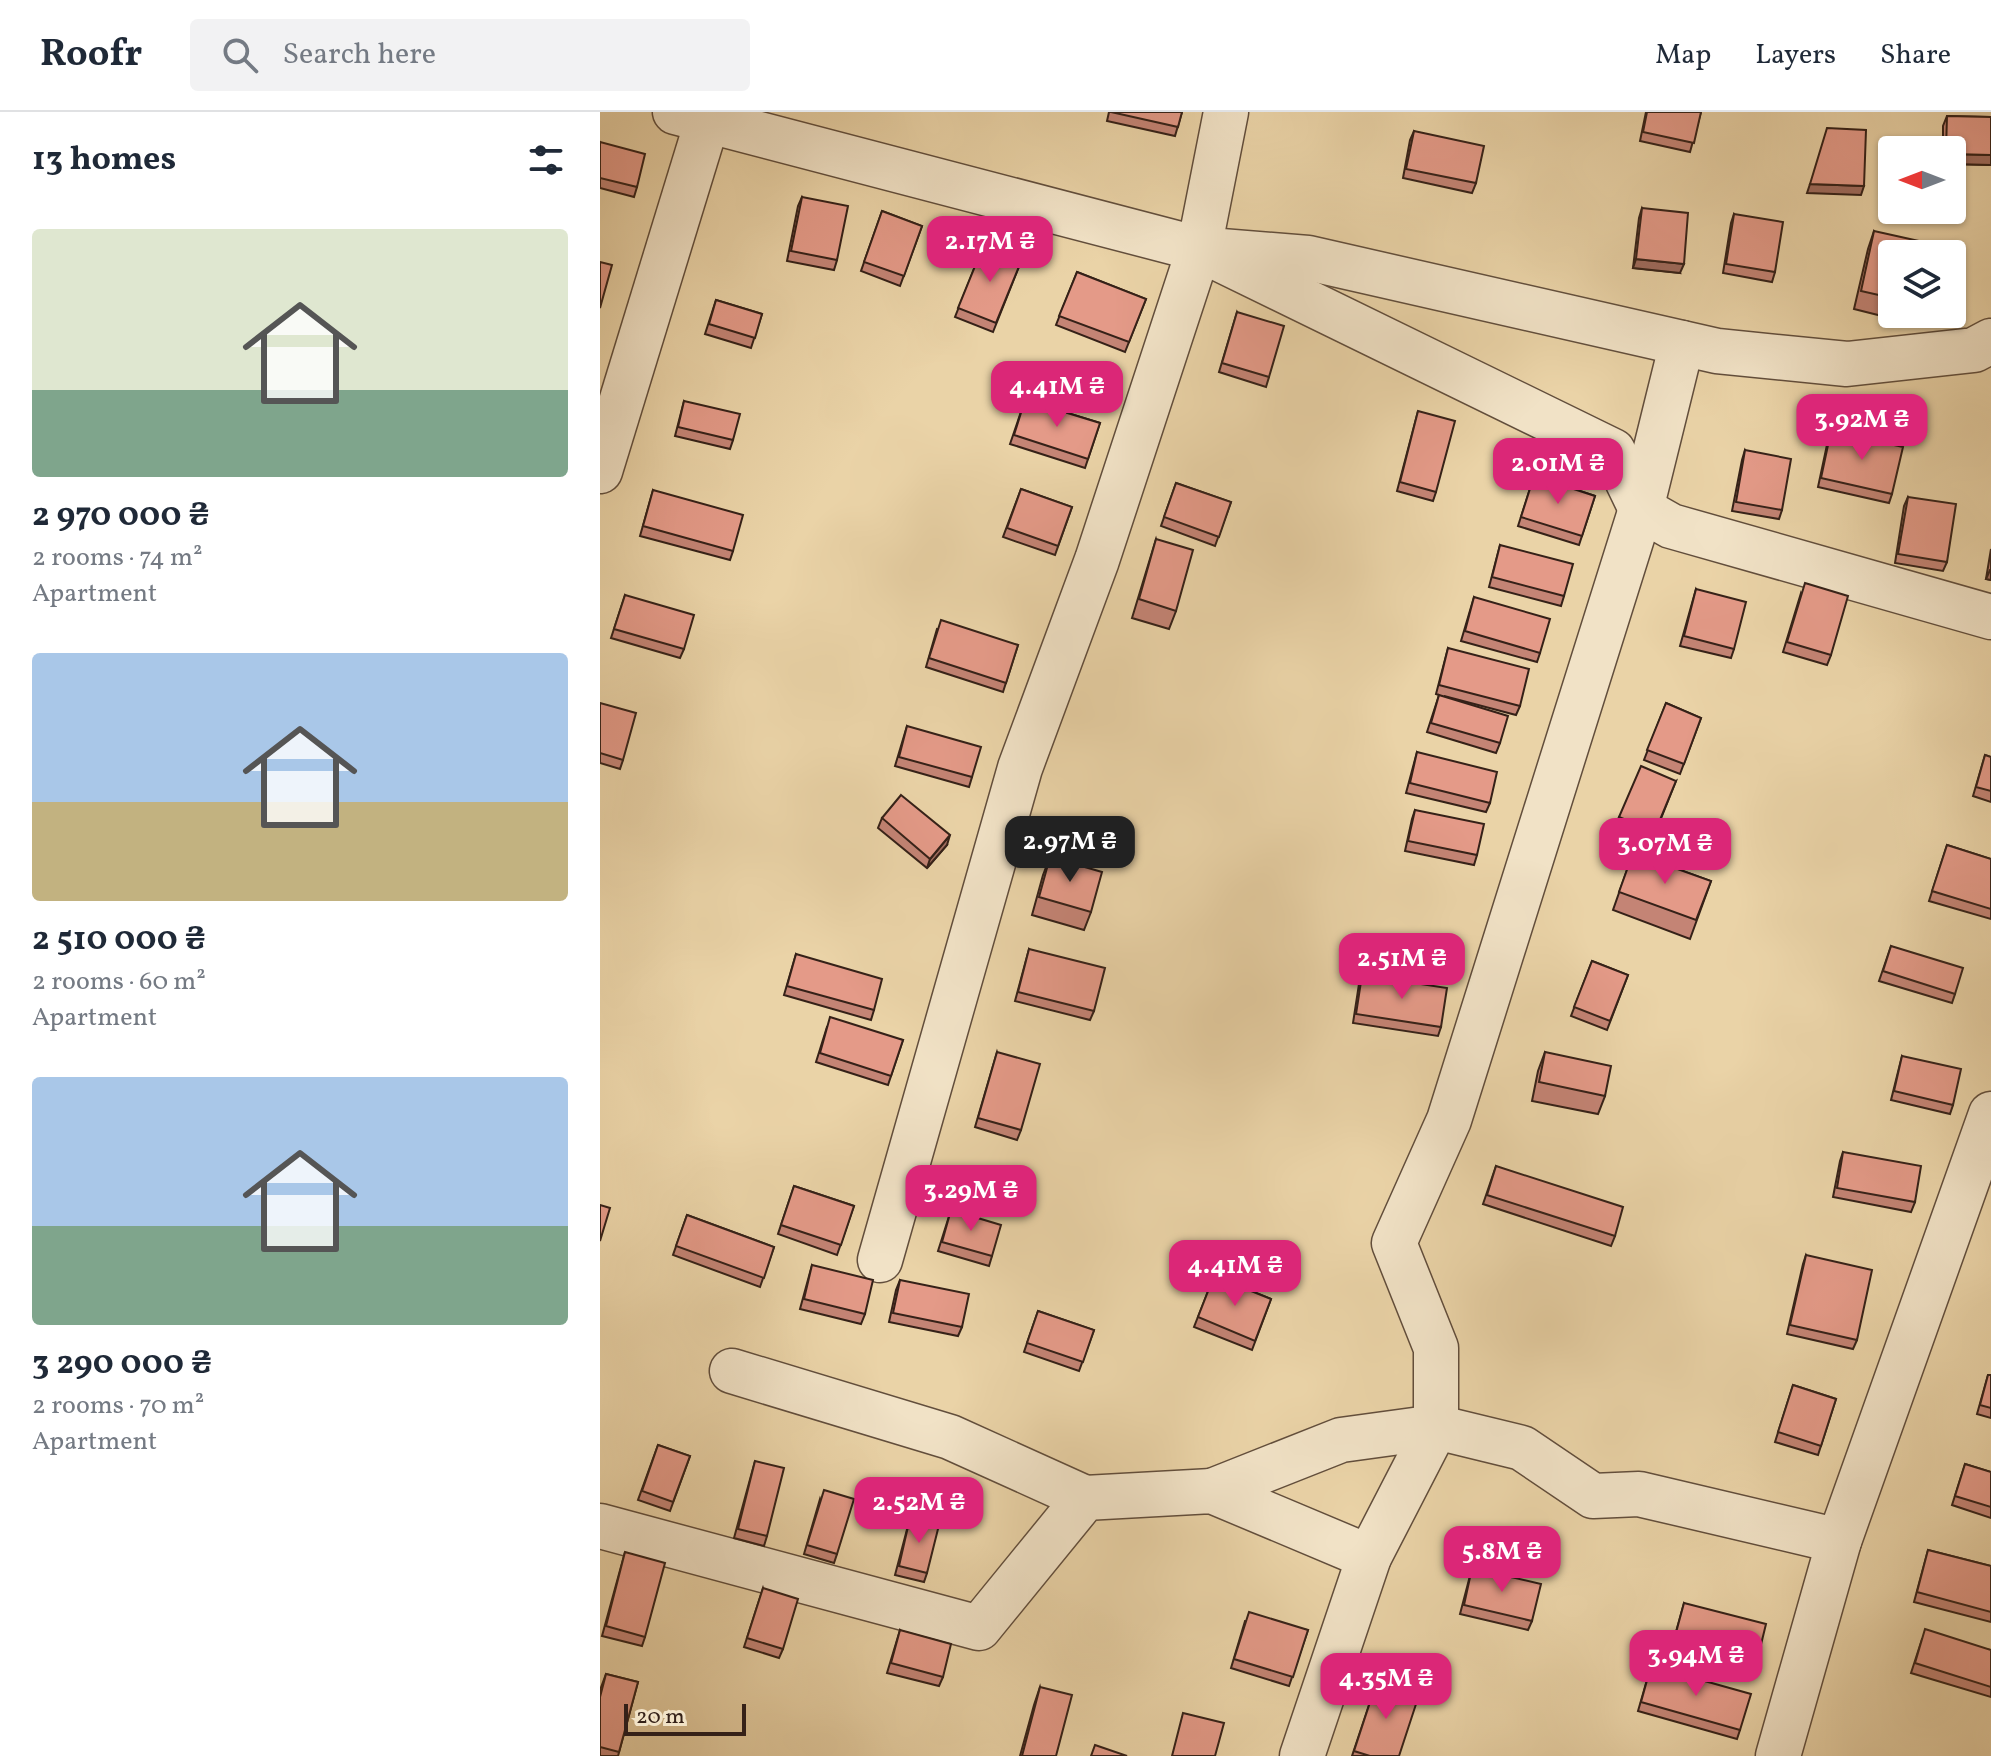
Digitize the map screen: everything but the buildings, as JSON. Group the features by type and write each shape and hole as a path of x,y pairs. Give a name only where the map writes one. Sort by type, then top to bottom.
{"street":[{"path":"880,1260 1020,768 1097,560 1199,249 1226,112"},
{"path":"600,471 698,114 1199,249 1308,258 1717,351 1847,364 1974,350 1991,341"},
{"path":"1199,249 1613,451 1641,509 1671,526 1991,617"},
{"path":"1302,1756 1369,1557 1436,1427 1436,1348 1394,1243 1449,1120 1641,509 1682,343"},
{"path":"1778,1756 1839,1541 1991,1114"},
{"path":"732,1371 950,1437 1085,1498 1212,1491 1341,1440 1436,1427 1522,1448 1593,1496 1639,1494 1839,1541"},
{"path":"1212,1491 1369,1557"},
{"path":"600,1526 979,1628 1085,1498"}]}
